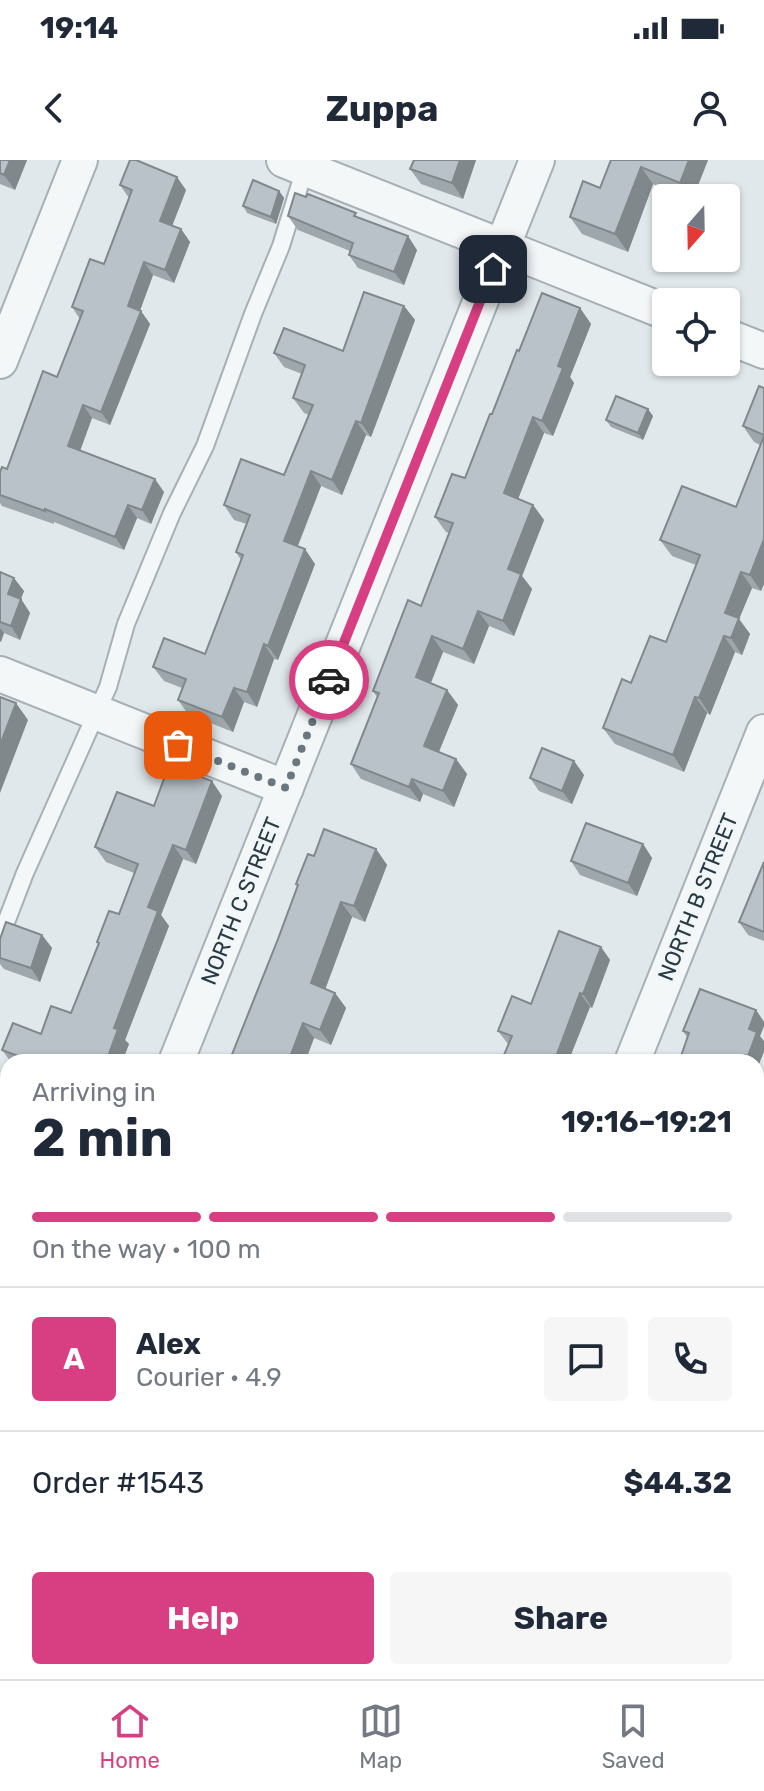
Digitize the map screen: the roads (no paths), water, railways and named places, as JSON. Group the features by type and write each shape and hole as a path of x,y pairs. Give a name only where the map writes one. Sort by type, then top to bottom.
{"street":[{"path":"0,361 80,160"},
{"name":"NORTH C STREET","path":"179,1054 537,160"},
{"path":"299,163 652,306"},
{"path":"740,342 764,351"},
{"path":"0,674 286,788"},
{"name":"NORTH B STREET","path":"635,1054 764,732"}],"lane":[{"path":"0,938 25,873 108,687 126,624 172,513 205,446 281,246 299,163"}]}
